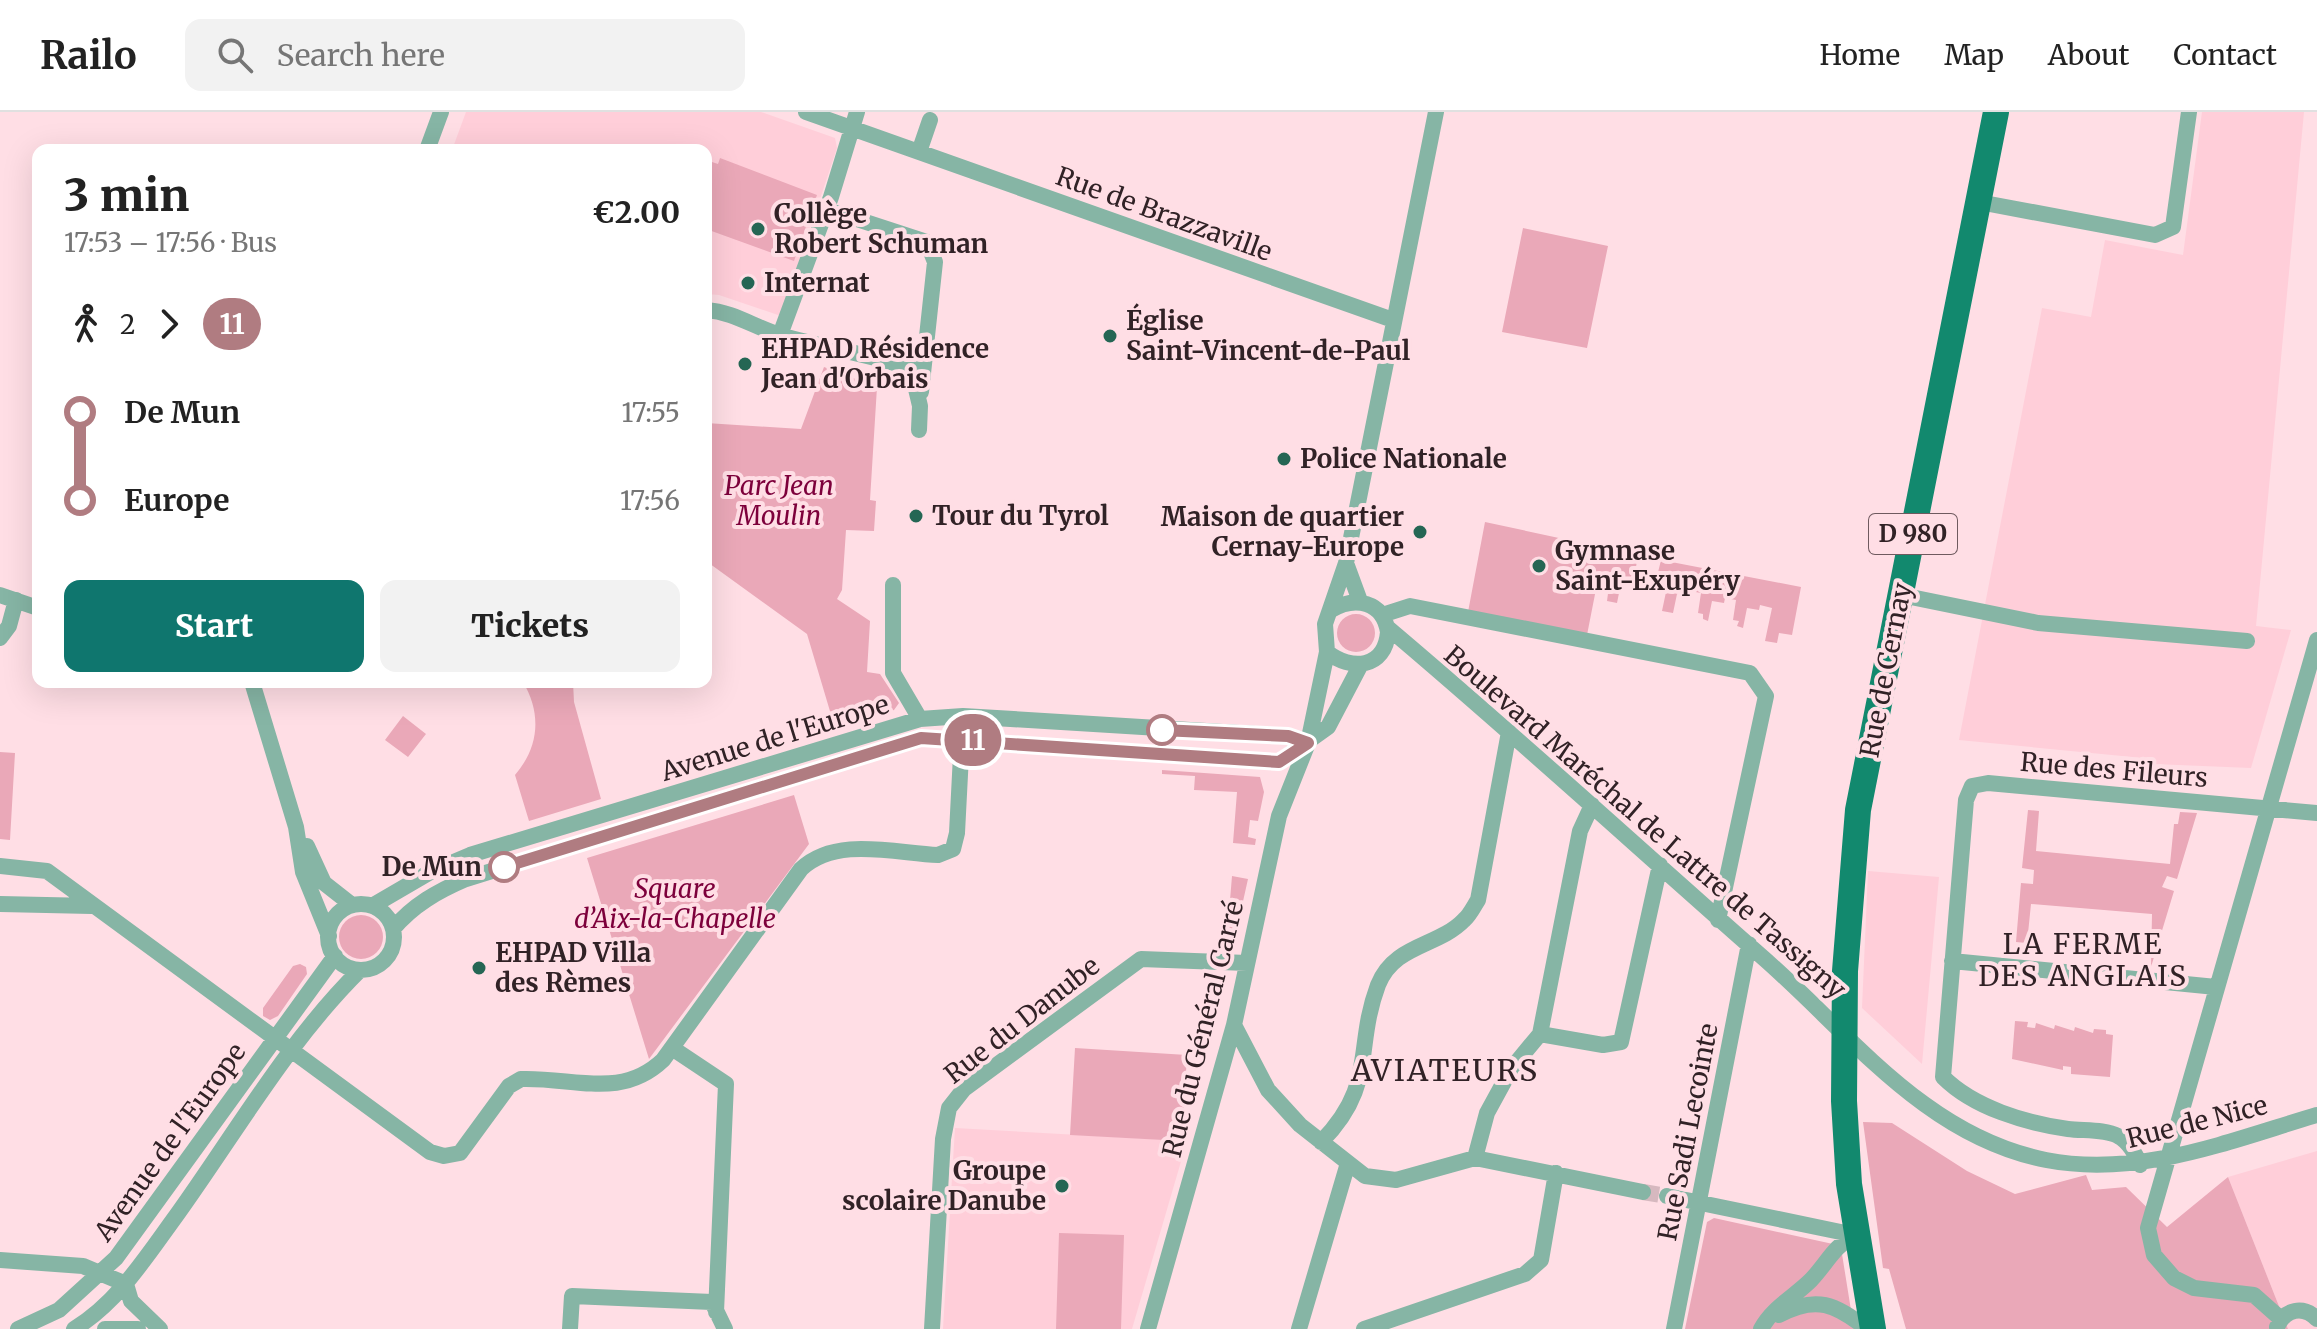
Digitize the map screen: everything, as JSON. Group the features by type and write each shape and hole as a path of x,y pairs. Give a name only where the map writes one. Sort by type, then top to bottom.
{"main road":[{"name":"Rue de Cernay","path":"1855,1235 1848,1169 1842,1030 1858,810 1996,112"},
{"name":"D 980","path":"1855,1235 1870,1329"}],"street":[{"path":"429,144 441,112"},
{"name":"Rue de Brazzaville","path":"806,112 1393,320"},
{"path":"780,335 857,112"},
{"path":"1385,621 1382,651 1360,666 1345,664 1327,652 1323,633 1346,563 1436,112"},
{"path":"1979,202 2155,235 2173,227 2189,112"},
{"path":"919,152 930,120"},
{"path":"826,209 927,242 935,262 919,430"},
{"path":"712,311 729,312 780,335 862,351 911,368 920,406"},
{"path":"1346,563 1360,601 1385,621"},
{"path":"893,585 893,673 920,719"},
{"path":"1901,595 2038,623 2247,641"},
{"path":"0,638 9,626 8,598 32,606"},
{"path":"1331,610 1350,601 1360,601"},
{"path":"1385,621 1410,606 1750,673 1766,696 1718,920"},
{"name":"Boulevard Maréchal de Lattre de Tassigny","path":"1385,621 1414,652 1660,865 1842,1030"},
{"path":"2317,641 2148,1228 2154,1255 2174,1278 2194,1288 2254,1295 2279,1324 2300,1310 2317,1319"},
{"name":"Boulevard Maréchal de Lattre de Tassigny","path":"1382,651 1400,648 1414,652"},
{"name":"Rue du Général Carré","path":"1148,1329 1234,1025 1279,816 1308,743 1327,652"},
{"name":"Rue du Général Carré","path":"1308,743 1328,727 1360,666"},
{"path":"254,688 296,827 303,872 335,956 346,965 360,970 377,965 386,958 394,941 388,917 372,906 352,905 324,883 296,827"},
{"path":"0,866 47,871 430,1152 444,1156 460,1153 509,1086 521,1079 624,1085 649,1074 672,1048 801,869 815,856 835,849 938,855 953,849 957,833 963,716"},
{"name":"Avenue de l'Europe","path":"372,906 432,871 470,855 920,719 963,716 1288,736 1308,743"},
{"path":"1321,1142 1344,1119 1358,1091 1379,983 1401,953 1464,921 1478,900 1509,732"},
{"name":"Avenue de l'Europe","path":"393,929 408,912 440,890 466,879 889,745 921,738 962,738 1279,762 1308,743"},
{"name":"Rue des Fileurs","path":"1952,961 1966,800 1972,786 1988,783 2268,808"},
{"path":"642,803 647,822"},
{"path":"1475,1158 1487,1113 1511,1069 1540,1034 1580,831 1592,805"},
{"path":"2268,808 2317,813"},
{"path":"1540,1034 1603,1045 1614,1046 1621,1042 1660,865"},
{"path":"0,904 92,906"},
{"path":"329,936 335,917 352,905"},
{"name":"Rue Sadi Lecointe","path":"1674,1329 1749,944"},
{"name":"Avenue de l'Europe","path":"18,1329 59,1310 116,1258 335,956"},
{"name":"Rue du Danube","path":"932,1329 943,1139 949,1108 964,1089 1141,959 1247,963"},
{"path":"2140,1165 2136,1154 2114,1134 2044,1125 2017,1117 1954,1088 1943,1077 1952,961 2216,987"},
{"name":"Avenue de l'Europe","path":"74,1329 92,1318 126,1284 294,1050 360,970"},
{"path":"1234,1025 1268,1090 1300,1125 1365,1176 1396,1180 1475,1158 1643,1192"},
{"name":"Rue de Nice","path":"1842,1030 1902,1089 1942,1118 1982,1138 2046,1160 2092,1166 2140,1165 2316,1115"},
{"path":"672,1048 726,1084 716,1306 725,1329"},
{"path":"1299,1329 1348,1163"},
{"path":"1364,1329 1525,1274 1541,1260 1556,1173"},
{"path":"1667,1196 1855,1235"},
{"path":"1762,1329 1771,1313 1811,1279 1837,1245 1855,1235"},
{"path":"0,1260 83,1266 126,1284 131,1301 160,1329"},
{"path":"570,1329 572,1296 712,1302 716,1306"},
{"path":"1762,1329 1795,1306 1825,1302 1870,1329"},
{"path":"105,1329 138,1329"}],"shaded area":[{"name":"Collège Robert Schuman","path":"466,112 761,112 835,138 837,148 781,316 712,294 712,144 454,144"},
{"path":"2202,112 2304,112 2256,626 2291,630 2251,768 2154,764 2153,759 1959,740 2042,308 2091,317 2105,240 2183,255"},
{"path":"1868,871 1939,877 1922,1064 1862,1008"},
{"name":"Groupe scolaire Danube","path":"955,1128 1187,1141 1132,1329 943,1329"},
{"path":"2317,1151 2317,1329 2288,1329 2228,1177"}],"green space":[{"path":"720,158 817,195 794,261 712,231 712,162 718,164"},
{"path":"1523,228 1608,246 1587,348 1502,332"},
{"name":"Parc Jean Moulin","path":"824,367 877,387 870,500 876,501 874,531 846,530 842,590 837,599 870,621 867,672 880,674 899,703 894,710 835,728 807,634 712,565 712,423 801,429"},
{"name":"Gymnase Saint-Exupéry","path":"1485,522 1638,555 1633,585 1621,583 1617,603 1607,601 1609,586 1597,584 1587,635 1468,612"},
{"path":"1661,560 1801,587 1792,635 1779,633 1777,643 1765,641 1772,608 1760,605 1759,610 1747,608 1743,628 1737,626 1739,621 1733,620 1736,600 1725,598 1724,603 1712,601 1708,621 1703,619 1703,614 1698,613 1701,593 1690,591 1689,596 1677,594 1673,613 1662,611 1666,592 1654,589"},
{"path":"1356,614 1369,620 1375,633 1369,646 1356,652 1343,646 1337,633 1343,620"},
{"path":"526,688 573,688 574,702 601,799 529,821 515,775 533,742 535,718"},
{"path":"403,716 426,734 408,757 385,740"},
{"path":"0,752 15,753 10,840 0,839"},
{"path":"1162,770 1260,777 1264,792 1258,821 1250,820 1248,837 1256,839 1255,845 1233,843 1237,792 1194,790 1195,776 1162,774"},
{"name":"Square d’Aix-la-Chapelle","path":"794,795 809,844 649,1059 587,858"},
{"path":"2028,810 2039,811 2036,851 2170,864 2174,824 2178,824 2180,812 2197,813 2177,879 2167,876 2162,887 2174,891 2151,967 2152,914 2031,904 2027,943 2016,942 2021,883 2033,884 2034,870 2022,868"},
{"path":"1232,876 1248,879 1233,946 1226,949"},
{"path":"361,915 377,921 383,937 377,953 361,959 345,953 339,937 345,921"},
{"path":"300,964 306,967 307,974 278,1016 270,1020 263,1016 263,1008 293,966"},
{"path":"2015,1021 2028,1022 2027,1027 2035,1028 2036,1023 2054,1029 2055,1025 2074,1031 2075,1027 2093,1033 2094,1029 2106,1030 2106,1034 2113,1035 2110,1077 2071,1074 2071,1067 2063,1066 2063,1070 2012,1059"},
{"path":"1075,1048 1187,1055 1182,1141 1070,1135"},
{"path":"1863,1122 1892,1123 1967,1171 2015,1194 2086,1175 2092,1190 2126,1187 2167,1227 2228,1177 2288,1329 1906,1329 1889,1269 1883,1268"},
{"path":"1714,1218 1833,1244 1842,1254 1854,1329 1685,1329 1707,1222"},
{"path":"1059,1233 1124,1235 1121,1329 1056,1329"}],"tunnel":[{"path":"1643,1192 1667,1196"}],"bus line":[{"name":"11","path":"504,867 889,745 921,738 962,738 1279,762 1308,743 1288,736 1162,730"}],"place":[{"name":"Collège Robert Schuman","path":"758,229"},
{"name":"Internat","path":"748,283"},
{"name":"Église Saint-Vincent-de-Paul","path":"1110,336"},
{"name":"EHPAD Résidence Jean d'Orbais","path":"745,364"},
{"name":"Police Nationale","path":"1284,459"},
{"name":"Tour du Tyrol","path":"916,516"},
{"name":"Maison de quartier Cernay-Europe","path":"1420,532"},
{"name":"Gymnase Saint-Exupéry","path":"1539,566"},
{"name":"De Mun","path":"504,867"},
{"name":"EHPAD Villa des Rèmes","path":"479,968"},
{"name":"Groupe scolaire Danube","path":"1062,1186"}],"district":[{"name":"LA FERME DES ANGLAIS","path":"2083,960"},
{"name":"AVIATEURS","path":"1445,1071"}]}
